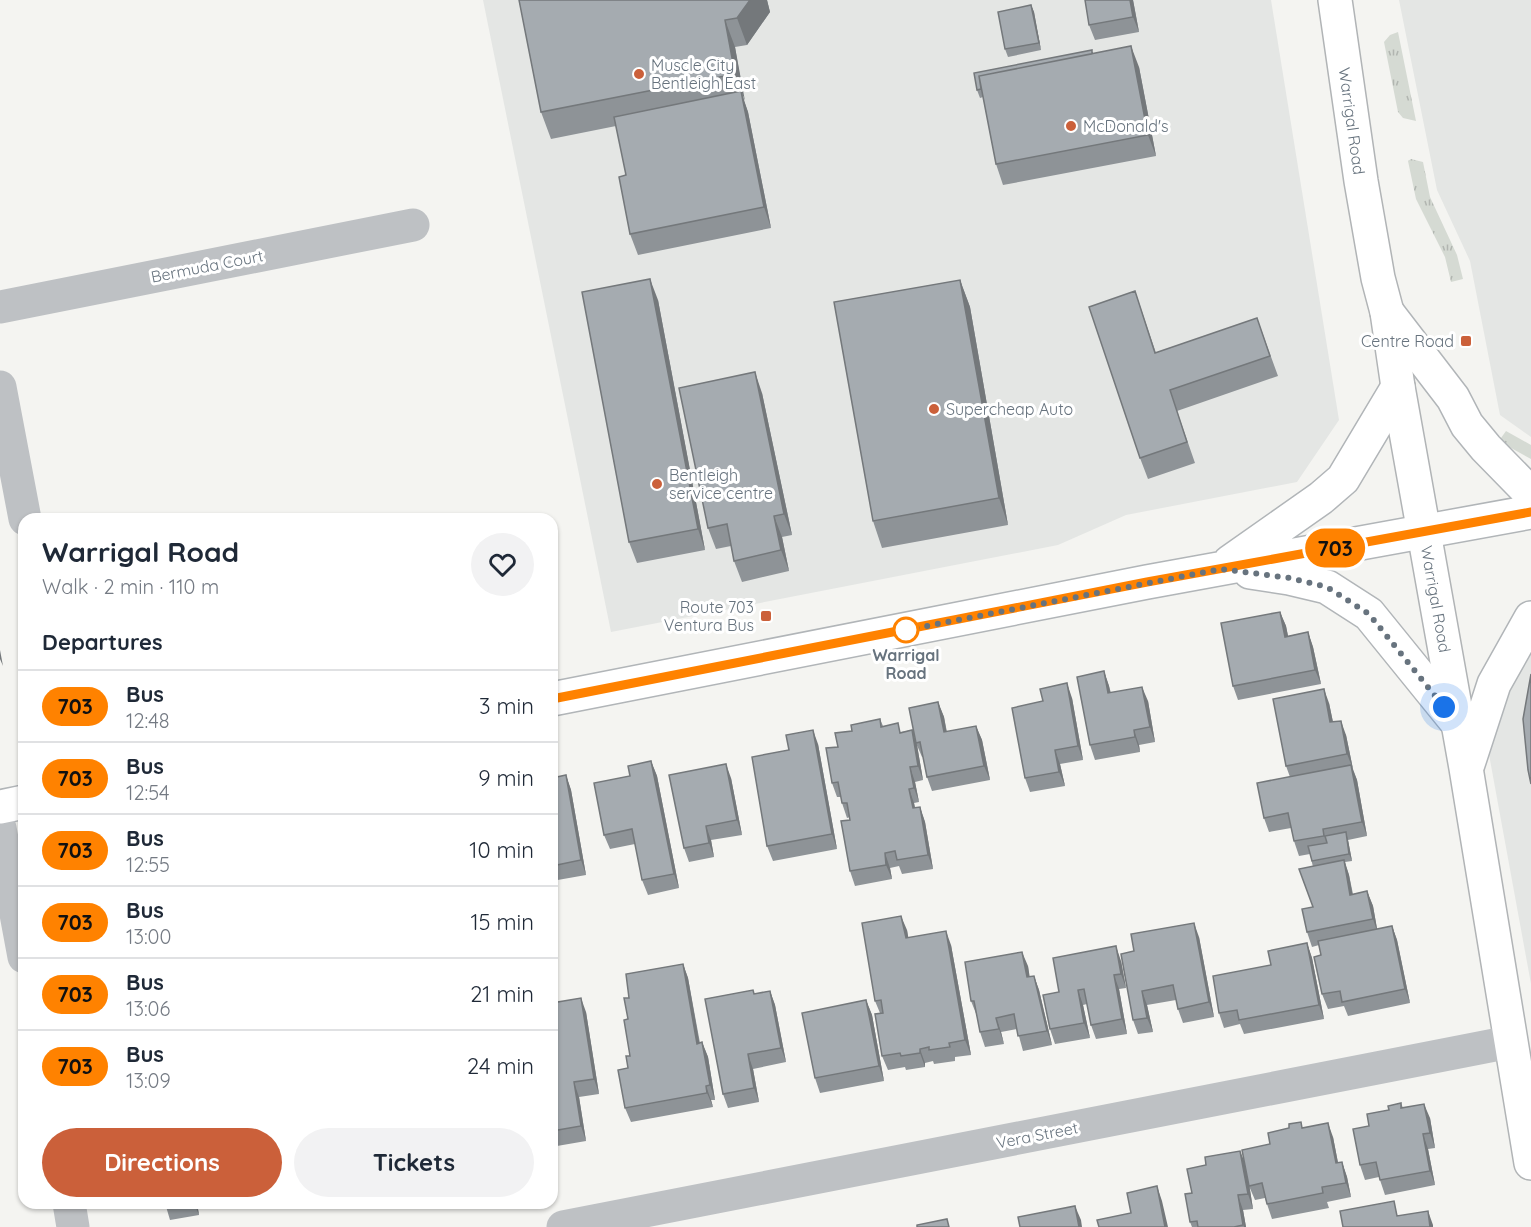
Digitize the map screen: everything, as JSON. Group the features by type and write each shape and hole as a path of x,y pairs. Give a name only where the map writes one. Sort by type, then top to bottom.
{"main road":[{"name":"Warrigal Road","path":"1335,0 1361,181 1378,278 1387,312 1398,387 1466,768 1531,1163"},
{"path":"1387,312 1453,398 1467,425 1531,494"},
{"path":"1221,569 1321,498 1343,479 1398,387"},
{"path":"558,698 1221,569 1531,512"},
{"path":"1221,569 1290,578 1327,587 1369,614 1458,725"},
{"path":"1466,768 1494,684 1531,618"},
{"path":"0,807 18,803"}],"street":[{"name":"Bermuda Court","path":"0,307 413,225"},
{"path":"0,387 24,513"},
{"path":"0,828 18,925"},
{"name":"Vera Street","path":"563,1227 1510,1042"},
{"path":"70,1209 73,1227"}],"shaded area":[{"path":"483,0 1271,0 1339,420 1297,482 1126,515 1058,545 611,632"},
{"path":"1399,0 1531,0 1531,437 1500,415 1470,261 1437,190"},
{"path":"1531,643 1531,984 1488,749 1502,696"}],"green space":[{"path":"1398,32 1416,121 1403,118 1398,112 1384,42 1390,35"},
{"path":"1411,159 1423,162 1430,197 1457,255 1463,279 1451,282 1445,257 1416,199 1408,161"},
{"path":"1506,431 1531,445 1531,459 1502,443 1501,438"}],"building":[{"name":"Muscle City Bentleigh East","path":"519,0 750,0 737,18 725,20 735,74 541,112"},
{"path":"1085,0 1130,0 1133,17 1089,25"},
{"path":"1031,5 1039,43 1005,49 998,12"},
{"name":"McDonald's","path":"1131,46 1148,135 996,164 979,76"},
{"path":"1092,50 1092,54 979,76 981,89 977,90 974,73"},
{"path":"741,91 764,207 630,234 619,177 626,175 614,117"},
{"name":"Bentleigh service centre","path":"650,279 698,529 629,542 582,292"},
{"path":"960,280 999,498 873,521 834,302"},
{"path":"1135,291 1155,353 1257,318 1270,356 1170,390 1187,442 1140,458 1089,307"},
{"path":"755,372 784,514 774,516 781,550 734,561 727,524 708,528 679,388"},
{"path":"1280,612 1285,637 1308,632 1315,670 1233,686 1221,623"},
{"path":"1104,671 1108,693 1142,687 1150,727 1134,730 1135,737 1090,745 1077,677"},
{"path":"1531,674 1531,784 1523,719"},
{"path":"1067,683 1078,746 1055,750 1059,772 1025,778 1012,708 1043,701 1040,689"},
{"path":"1324,689 1330,722 1341,721 1347,754 1286,766 1273,699"},
{"path":"938,702 944,732 976,726 984,766 927,777 920,742 916,743 909,708"},
{"path":"880,719 881,727 898,723 900,733 912,730 918,766 910,767 914,788 909,789 913,808 920,807 928,855 897,860 895,851 885,853 886,865 850,871 841,821 850,820 847,803 842,803 838,782 832,783 826,748 838,747 835,733 852,731 851,725"},
{"path":"813,730 832,834 767,846 752,757 789,750 786,735"},
{"path":"651,761 674,874 642,880 632,829 604,835 594,783 630,776 628,766"},
{"path":"726,764 737,820 706,826 709,843 684,848 669,775"},
{"path":"1351,765 1362,822 1323,829 1324,836 1294,841 1288,813 1264,818 1257,783"},
{"path":"566,775 581,860 558,865 558,777"},
{"path":"1346,832 1349,854 1312,861 1308,846 1327,843 1325,836"},
{"path":"1344,860 1350,895 1367,891 1373,919 1307,932 1302,909 1313,907 1299,869"},
{"path":"901,916 906,938 946,931 965,1040 949,1043 950,1047 920,1049 920,1053 882,1056 875,1014 883,1013 881,1000 875,1001 862,923"},
{"path":"1194,923 1209,1002 1178,1009 1173,985 1142,991 1147,1018 1133,1020 1121,954 1134,951 1131,934"},
{"path":"1392,926 1405,989 1342,1002 1340,991 1322,994 1314,957 1321,955 1318,941"},
{"path":"1307,943 1319,1005 1239,1020 1237,1010 1219,1013 1213,976 1271,965 1268,951"},
{"path":"1116,946 1121,974 1114,975 1122,1019 1091,1025 1084,989 1078,990 1084,1023 1050,1029 1043,995 1059,992 1053,958"},
{"path":"1022,952 1027,977 1034,976 1047,1031 1018,1036 1014,1014 996,1018 999,1029 980,1032 974,1001 971,1001 965,962"},
{"path":"683,964 697,1044 702,1042 710,1085 706,1086 707,1093 625,1108 618,1070 628,1068 626,1056 630,1056 624,1020 628,1019 624,998 629,998 626,974"},
{"path":"753,990 754,994 770,991 781,1048 748,1054 754,1088 723,1094 705,999"},
{"path":"581,998 594,1079 574,1082 581,1126 558,1130 558,1002"},
{"path":"866,1000 879,1066 815,1078 802,1013"},
{"path":"1401,1103 1401,1108 1424,1104 1430,1133 1423,1134 1430,1171 1380,1180 1376,1162 1360,1165 1353,1129 1369,1126 1367,1114 1389,1110 1388,1106"},
{"path":"1301,1122 1302,1128 1328,1123 1336,1163 1342,1162 1346,1183 1322,1187 1323,1193 1267,1204 1262,1183 1249,1186 1242,1150 1270,1144 1268,1133 1289,1128 1289,1124"},
{"path":"1240,1151 1248,1194 1238,1195 1243,1225 1198,1227 1197,1221 1190,1222 1185,1194 1192,1193 1187,1169 1206,1165 1205,1157"},
{"path":"1157,1186 1165,1227 1099,1227 1097,1220 1131,1213 1127,1193"},
{"path":"1394,1201 1397,1216 1428,1211 1430,1227 1343,1227 1340,1211"},
{"path":"1075,1206 1079,1227 1020,1227 1018,1217"},
{"path":"947,1219 949,1227 917,1227 917,1225"}],"bus line":[{"name":"703","path":"558,698 1147,582 1531,512"}],"place":[{"name":"Muscle City Bentleigh East","path":"639,74"},
{"name":"McDonald's","path":"1071,126"},
{"name":"Centre Road","path":"1466,341"},
{"name":"Supercheap Auto","path":"934,409"},
{"name":"Bentleigh service centre","path":"657,484"},
{"name":"Route 703 Ventura Bus","path":"766,616"},
{"name":"Warrigal Road","path":"906,630"}],"route":[{"path":"906,630 1221,569 1290,578 1327,587 1369,614 1444,707"}]}
